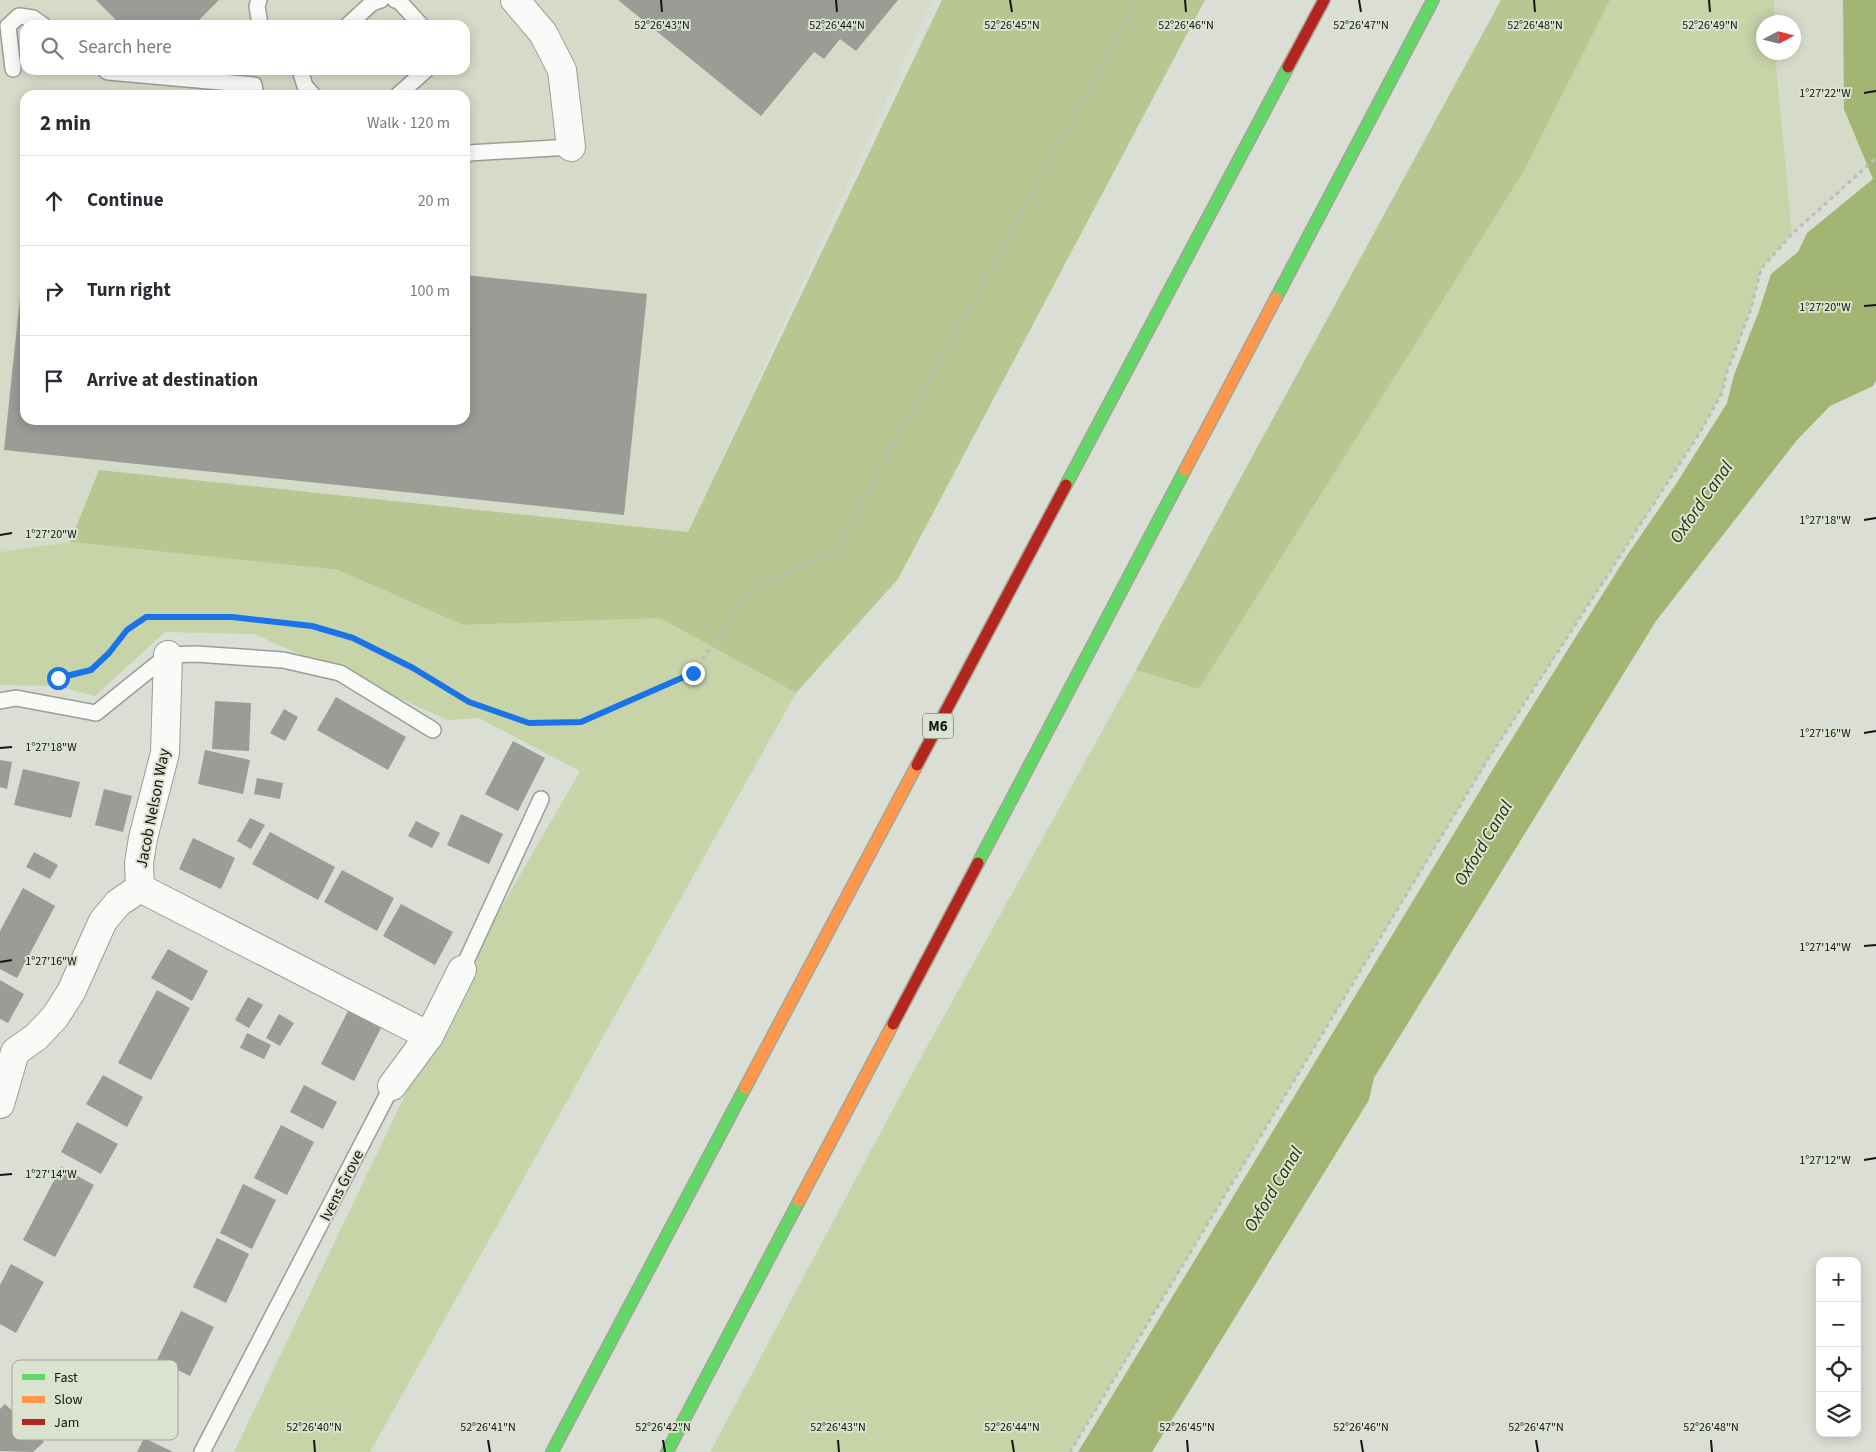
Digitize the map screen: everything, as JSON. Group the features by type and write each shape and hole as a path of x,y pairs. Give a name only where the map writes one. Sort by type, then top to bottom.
{"highway":[{"name":"M6","path":"552,1452 1324,0"},
{"path":"667,1452 1433,0"}],"street":[{"path":"515,0 542,33 562,70 571,147"},
{"name":"Jacob Nelson Way","path":"0,1104 7,1045 36,1037 56,1017 71,992 103,921 118,902 140,888 139,863 143,838 164,753 168,655"},
{"path":"140,888 429,1036"},
{"name":"Ivens Grove","path":"392,1086 429,1036 462,970"}],"lane":[{"path":"353,20 372,3 381,0"},
{"path":"395,0 399,1 416,20"},
{"path":"258,3 260,20"},
{"path":"258,3 265,20"},
{"path":"13,69 8,26 19,16 37,20"},
{"path":"148,75 256,83"},
{"path":"302,75 305,86 309,90"},
{"path":"404,90 420,75"},
{"path":"470,153 571,147"},
{"path":"0,700 16,698 96,713 168,655 196,654 282,660 340,673 433,730"},
{"name":"Ivens Grove","path":"462,970 541,800"},
{"name":"Ivens Grove","path":"202,1452 392,1086"}],"path":[{"path":"58,678 91,670 109,653 127,630 146,617 232,617 312,626 353,638 413,668 469,702 529,723 581,722 693,673 752,589 837,550 1138,0"},
{"path":"1070,1452 1488,761 1699,434 1722,393 1727,372 1751,309 1761,269 1792,234 1876,158"}],"shaded area":[{"path":"0,0 932,0 688,532 99,470 70,542 0,552"},
{"path":"942,0 1205,0 898,579 796,693 660,618 463,625 338,570 70,542 99,470 688,532"},
{"path":"1501,0 1610,0 1524,171 1199,689 1136,670"},
{"path":"1610,0 1774,0 1774,15 1756,15 1756,60 1776,60 1792,234 1761,269 1751,309 1727,372 1722,393 1699,434 1487,761 1070,1452 710,1452 913,1072 1136,670 1199,689 1524,171"},
{"path":"1774,0 1876,0 1876,158 1792,234 1776,60 1801,60 1801,15 1774,15"},
{"path":"70,542 338,570 463,625 660,618 796,693 370,1452 234,1452 464,972 580,771 479,718 448,720 254,634 165,632 95,696 56,686 0,685 0,552"}],"water":[{"name":"Oxford Canal","path":"1843,0 1876,0 1876,380 1873,386 1830,406 1797,440 1656,621 1374,1078 1369,1100 1152,1452 1078,1452 1498,761 1626,557 1678,481 1727,403 1734,375 1771,274 1798,252 1807,233 1873,179 1844,109"}],"building":[{"path":"96,0 219,0 199,20 116,20"},
{"path":"618,0 898,0 856,51 840,39 824,59 814,52 761,116"},
{"path":"470,276 647,294 624,515 4,450 20,298 20,425 470,425"},
{"path":"336,697 406,737 388,770 317,730"},
{"path":"215,701 251,703 249,751 212,749"},
{"path":"284,709 298,717 285,741 270,733"},
{"path":"513,741 545,758 518,811 485,794"},
{"path":"205,750 250,760 243,794 198,784"},
{"path":"0,760 12,762 7,789 0,787"},
{"path":"23,769 80,782 71,818 14,805"},
{"path":"257,778 283,783 280,799 254,794"},
{"path":"104,789 132,796 123,832 95,825"},
{"path":"461,814 503,834 489,864 447,845"},
{"path":"250,818 265,825 251,849 237,841"},
{"path":"416,821 440,833 432,848 408,836"},
{"path":"270,832 335,867 318,900 252,864"},
{"path":"193,838 235,858 221,889 179,869"},
{"path":"34,852 58,865 50,879 26,867"},
{"path":"342,870 394,898 377,931 324,902"},
{"path":"23,888 55,906 17,978 0,969 0,931"},
{"path":"401,904 453,932 435,965 383,936"},
{"path":"168,949 208,971 192,1001 151,978"},
{"path":"0,980 24,994 8,1023 0,1019"},
{"path":"157,990 190,1008 151,1080 118,1063"},
{"path":"248,997 263,1005 249,1028 235,1020"},
{"path":"348,1011 381,1028 354,1081 321,1064"},
{"path":"279,1014 294,1023 280,1046 266,1038"},
{"path":"247,1033 271,1045 264,1059 240,1048"},
{"path":"103,1075 143,1097 127,1127 86,1104"},
{"path":"304,1085 337,1102 323,1129 290,1112"},
{"path":"77,1122 118,1144 101,1174 61,1152"},
{"path":"281,1125 314,1142 287,1195 254,1178"},
{"path":"61,1167 94,1185 55,1257 23,1240"},
{"path":"243,1184 276,1200 252,1249 220,1233"},
{"path":"217,1238 249,1254 226,1303 193,1287"},
{"path":"11,1264 44,1282 16,1333 0,1324 0,1285"},
{"path":"181,1311 214,1327 190,1376 178,1370 178,1360 157,1360"},
{"path":"5,1404 12,1411 12,1440 42,1440 44,1442 33,1452 0,1451 0,1409"},
{"path":"143,1440 148,1440 173,1452 137,1452"}],"traffic: fast":[{"path":"1276,298 1433,0"},
{"path":"1066,485 1288,67"},
{"path":"978,863 1185,470"},
{"path":"552,1452 745,1088"},
{"path":"667,1452 799,1201"}],"traffic: slow":[{"path":"1185,470 1276,298"},
{"path":"745,1088 917,765"},
{"path":"799,1201 893,1024"}],"traffic: jam":[{"path":"1288,67 1324,0"},
{"path":"917,765 1066,485"},
{"path":"893,1024 978,863"}],"route":[{"path":"58,678 91,670 109,653 127,630 146,617 232,617 312,626 353,638 413,668 469,702 529,723 581,722 693,673"}]}
